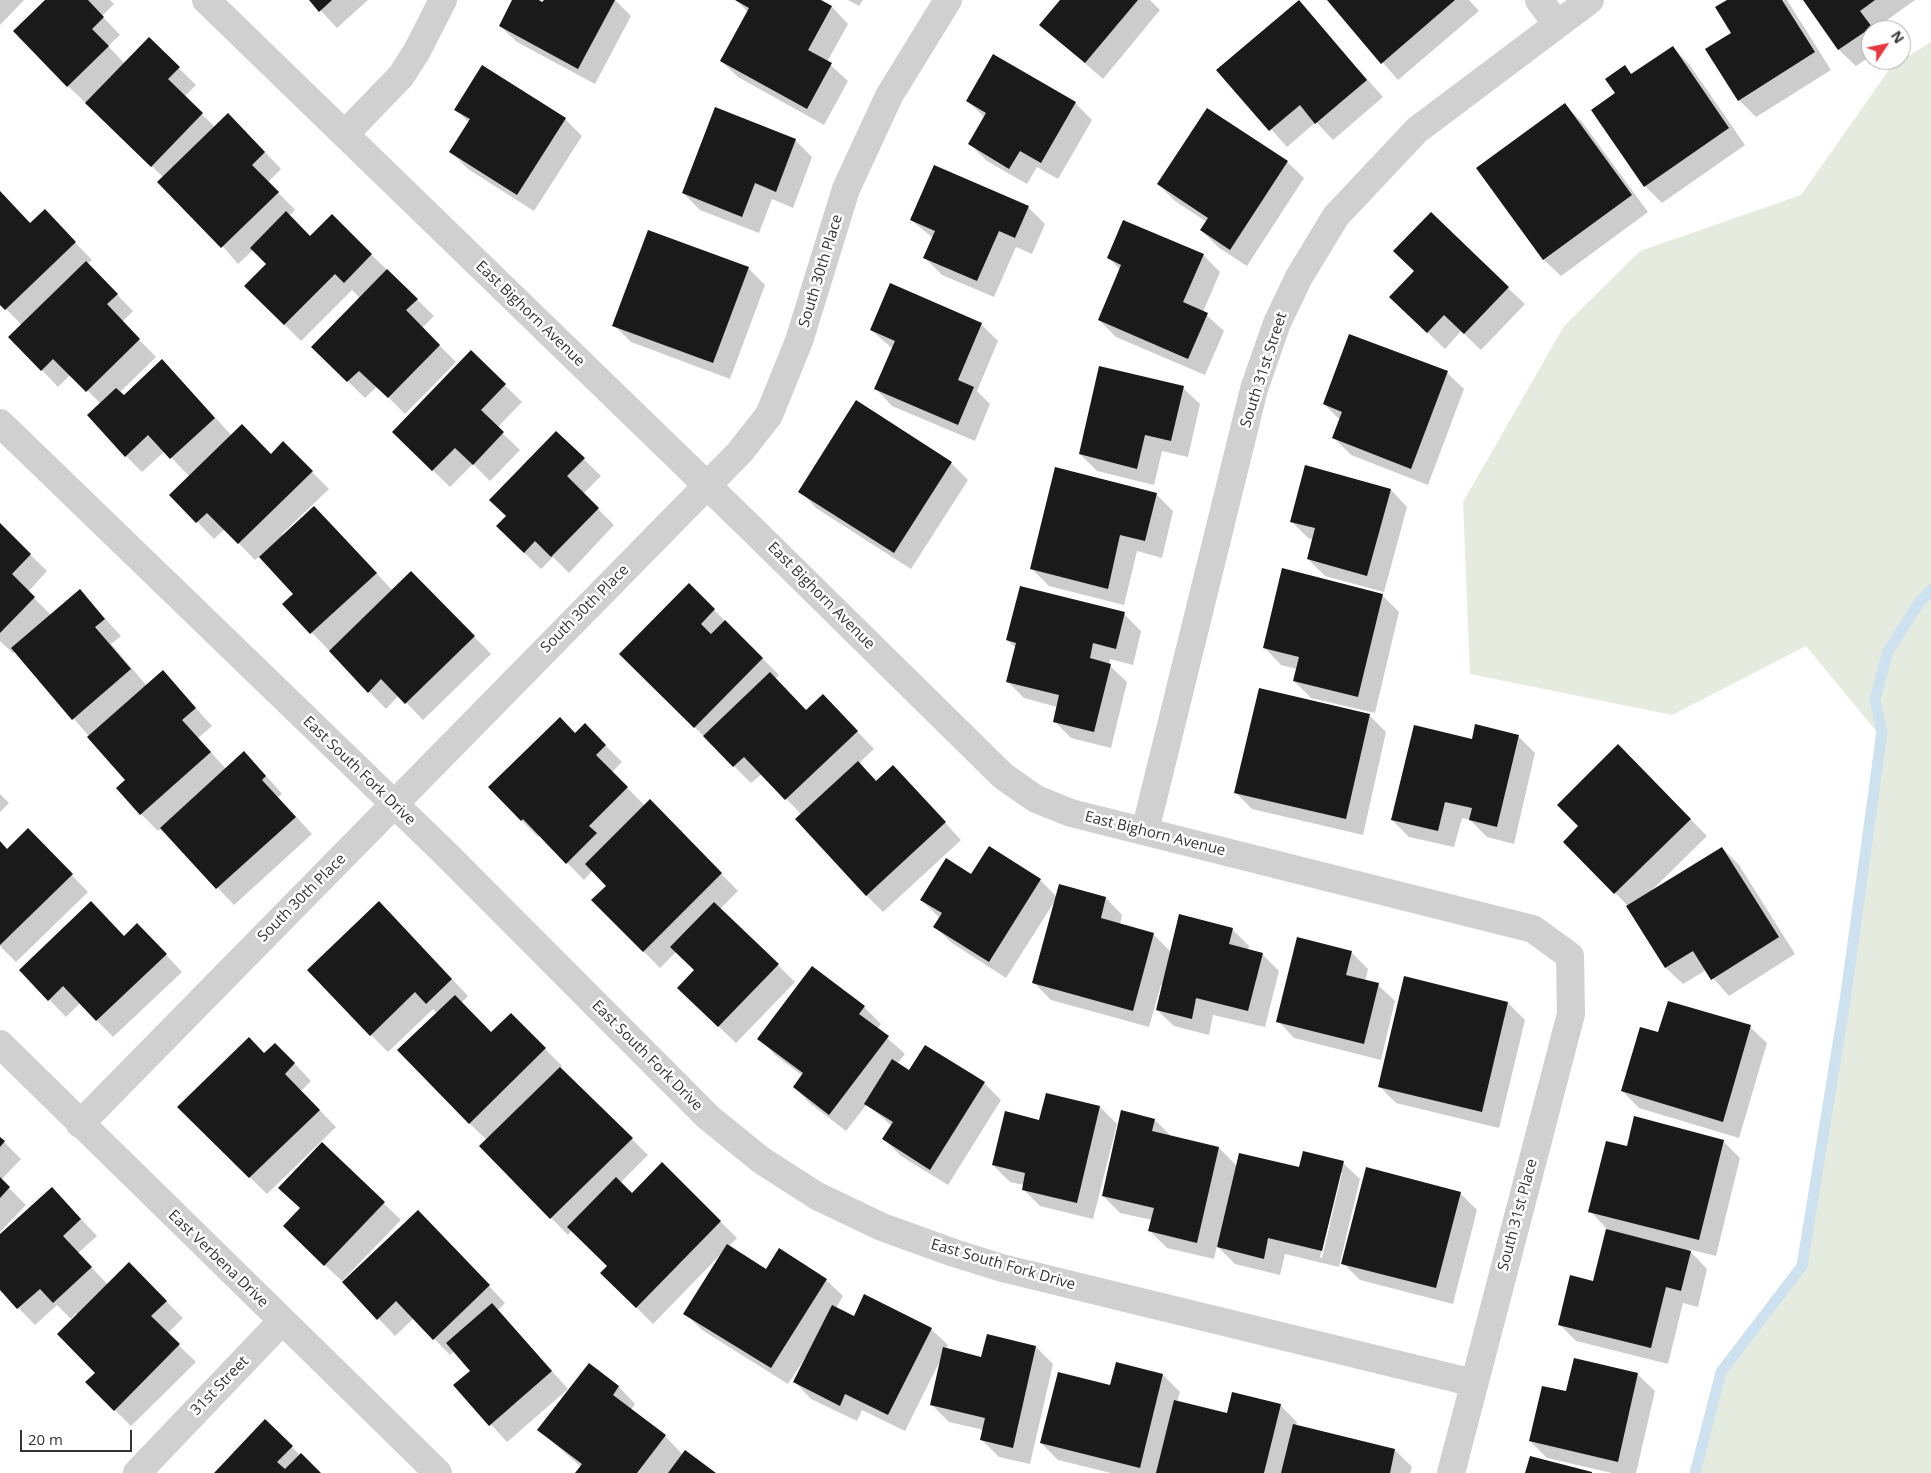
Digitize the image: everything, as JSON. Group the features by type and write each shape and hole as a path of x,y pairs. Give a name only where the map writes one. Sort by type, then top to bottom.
{"street":[{"name":"East Bighorn Avenue","path":"206,0 1003,776 1036,799 1062,810 1533,928 1570,956"},
{"path":"345,134 401,76 417,52 443,0"},
{"name":"South 30th Place","path":"80,1124 740,452 769,414 799,341 846,189 889,96 948,0"},
{"path":"1540,0 1557,24"},
{"name":"South 31st Street","path":"1145,831 1254,389 1277,323 1299,277 1336,216 1418,130 1590,0"},
{"name":"East South Fork Drive","path":"0,423 394,805 708,1118 761,1160 817,1196 882,1227 954,1253 1002,1268 1474,1383"},
{"name":"South 31st Place","path":"1451,1473 1571,1014 1570,956"},
{"name":"East Verbena Drive","path":"0,1044 438,1473"},
{"name":"31st Street","path":"137,1473 282,1321"}],"shaded area":[{"path":"1931,42 1931,1473 1691,1473 1717,1368 1802,1261 1816,1152 1847,975 1876,731 1806,646 1672,715 1470,674 1463,502 1564,326 1640,251 1801,195 1889,70 1911,70 1911,54"}],"building":[{"path":"45,0 88,0 104,17 92,29 109,46 67,87 13,31"},
{"path":"309,0 332,0 319,12"},
{"path":"512,0 539,0 542,2 544,0 615,0 578,69 499,26"},
{"path":"735,0 821,0 832,6 808,50 832,63 807,109 720,61 749,8"},
{"path":"1060,0 1138,0 1085,63 1039,25"},
{"path":"1299,0 1367,80 1315,124 1300,105 1269,131 1216,70"},
{"path":"1327,0 1455,0 1381,64"},
{"path":"1727,0 1782,0 1815,52 1738,101 1705,49 1731,33 1715,7"},
{"path":"1803,0 1875,0 1860,11 1867,20 1861,20 1861,34 1838,50"},
{"path":"149,37 180,67 168,79 203,113 151,167 85,103"},
{"path":"1673,46 1729,128 1644,187 1591,110 1615,93 1605,79 1625,65 1631,74"},
{"path":"993,54 1076,102 1041,163 1020,151 1009,169 968,144 986,113 966,101"},
{"path":"482,65 566,118 517,195 449,152 470,119 454,110"},
{"path":"1565,103 1632,195 1543,260 1476,168"},
{"path":"715,107 796,139 776,192 755,183 742,217 682,193"},
{"path":"1207,108 1288,161 1230,250 1200,230 1208,218 1157,184"},
{"path":"228,113 265,152 252,165 279,192 221,248 157,182"},
{"path":"934,165 1029,206 1015,238 999,231 977,281 923,258 935,231 910,220"},
{"path":"0,191 30,223 45,209 76,242 5,310 0,305"},
{"path":"286,211 310,236 332,214 372,254 344,283 335,274 284,325 244,286 266,264 250,248"},
{"path":"1431,212 1509,287 1464,334 1444,315 1427,333 1389,297 1414,271 1393,251"},
{"path":"1123,220 1204,254 1183,302 1208,313 1188,359 1098,320 1121,265 1107,258"},
{"path":"648,230 749,267 713,363 612,326"},
{"path":"86,261 118,294 107,304 140,339 86,392 53,359 41,371 8,337"},
{"path":"387,269 418,299 406,310 440,345 388,398 359,371 347,382 311,347"},
{"path":"890,283 982,323 958,380 974,387 958,425 874,389 895,341 870,330"},
{"path":"1349,334 1448,371 1411,469 1332,438 1342,412 1323,404"},
{"path":"471,350 506,384 481,410 504,432 473,465 455,448 432,471 392,432"},
{"path":"162,359 215,418 170,459 148,435 125,457 87,415 116,388 124,395"},
{"path":"1099,366 1184,386 1171,441 1145,435 1137,469 1079,454"},
{"path":"856,400 952,462 894,553 798,492"},
{"path":"242,424 271,454 283,441 313,471 238,544 207,513 196,523 169,495"},
{"path":"556,431 585,458 567,476 599,508 551,557 535,541 524,553 496,526 506,516 489,500"},
{"path":"1305,465 1391,489 1367,576 1307,559 1315,528 1290,522"},
{"path":"1055,467 1157,493 1145,541 1120,535 1108,589 1030,569"},
{"path":"314,506 377,573 310,634 282,604 293,594 259,557"},
{"path":"0,523 31,554 12,574 35,597 0,633"},
{"path":"1282,568 1383,594 1358,697 1293,681 1299,657 1263,648"},
{"path":"411,571 475,636 405,704 381,679 368,693 329,651"},
{"path":"689,583 715,609 701,624 711,634 725,620 763,658 694,728 619,654"},
{"path":"1020,586 1125,612 1116,649 1093,643 1090,658 1111,664 1094,732 1053,722 1059,695 1006,682 1016,643 1006,640"},
{"path":"80,589 105,619 95,627 131,669 72,720 11,648"},
{"path":"163,670 196,708 182,720 211,752 140,815 116,788 125,780 87,737"},
{"path":"770,672 806,710 823,694 858,731 785,800 744,757 733,767 703,736"},
{"path":"1259,688 1370,714 1346,819 1234,793"},
{"path":"560,717 575,733 585,723 606,745 596,755 628,787 589,826 597,833 566,864 523,819 521,821 488,787"},
{"path":"1475,724 1519,735 1497,827 1469,820 1472,808 1445,802 1438,831 1391,820 1414,725 1472,739"},
{"path":"1618,744 1691,819 1614,894 1563,842 1578,826 1557,805"},
{"path":"244,751 266,776 262,780 296,817 216,889 160,828"},
{"path":"858,761 876,781 893,765 946,822 866,896 795,819"},
{"path":"650,799 722,873 643,952 591,900 606,886 585,864"},
{"path":"28,828 73,874 0,945 0,841 7,849"},
{"path":"989,846 1041,879 989,962 933,927 942,913 920,900 946,858 971,874"},
{"path":"1722,847 1779,937 1711,980 1693,951 1665,968 1626,906"},
{"path":"1059,884 1106,897 1101,918 1154,933 1133,1011 1032,983"},
{"path":"91,901 124,936 137,923 167,954 96,1021 63,986 48,1001 19,970"},
{"path":"379,901 452,979 426,1004 415,992 370,1036 307,970"},
{"path":"714,902 779,964 718,1027 677,988 694,970 670,947"},
{"path":"1179,914 1233,928 1229,944 1263,953 1248,1011 1196,998 1192,1019 1156,1010"},
{"path":"1297,937 1352,951 1346,975 1379,983 1364,1044 1276,1022"},
{"path":"812,966 865,1006 859,1014 889,1036 829,1115 793,1087 803,1073 757,1039"},
{"path":"1404,976 1508,1002 1482,1112 1378,1087"},
{"path":"455,995 491,1032 511,1013 546,1048 469,1124 397,1050"},
{"path":"1668,1001 1751,1025 1723,1122 1621,1091 1640,1027 1658,1032"},
{"path":"249,1037 264,1053 275,1043 295,1063 285,1074 320,1110 249,1178 177,1107"},
{"path":"925,1045 985,1082 930,1170 882,1139 893,1122 864,1104 892,1059 909,1070"},
{"path":"560,1067 633,1138 550,1219 479,1146"},
{"path":"1046,1093 1100,1106 1077,1203 1022,1190 1025,1173 992,1165 1005,1111 1039,1120"},
{"path":"1121,1110 1155,1119 1152,1131 1219,1147 1197,1243 1148,1231 1154,1208 1102,1196"},
{"path":"1634,1116 1724,1140 1699,1240 1588,1212 1606,1141 1627,1146"},
{"path":"0,1137 5,1141 0,1147"},
{"path":"322,1142 385,1202 324,1266 283,1226 300,1208 278,1188"},
{"path":"1303,1151 1344,1161 1322,1251 1268,1238 1264,1259 1217,1247 1239,1153 1299,1167"},
{"path":"662,1162 721,1221 636,1308 600,1273 607,1266 567,1227 616,1177 632,1193"},
{"path":"1366,1167 1461,1192 1436,1288 1341,1264"},
{"path":"0,1177 10,1187 0,1198"},
{"path":"52,1187 81,1219 63,1236 92,1267 53,1303 40,1289 17,1309 0,1290 0,1234"},
{"path":"418,1210 490,1285 433,1340 396,1301 377,1320 342,1282"},
{"path":"1606,1229 1691,1251 1681,1291 1666,1287 1651,1348 1558,1325 1570,1275 1593,1281"},
{"path":"727,1244 766,1269 779,1248 827,1279 771,1368 683,1314"},
{"path":"129,1262 167,1301 151,1316 180,1344 114,1411 85,1382 95,1373 57,1334"},
{"path":"864,1294 932,1328 888,1415 845,1394 840,1406 793,1382 832,1305 854,1316"},
{"path":"492,1303 552,1371 489,1426 453,1385 470,1371 446,1343"},
{"path":"987,1334 1036,1346 1013,1448 980,1440 985,1418 930,1405 943,1347 981,1357"},
{"path":"1574,1358 1638,1373 1618,1462 1529,1441 1542,1386 1566,1391"},
{"path":"1116,1362 1163,1374 1140,1468 1040,1443 1058,1372 1110,1385"},
{"path":"589,1363 619,1386 613,1395 666,1435 637,1473 575,1473 582,1464 537,1430"},
{"path":"1232,1392 1281,1404 1264,1473 1156,1473 1174,1400 1227,1413"},
{"path":"265,1419 293,1446 277,1462 285,1469 301,1453 321,1473 214,1473"},
{"path":"1293,1424 1395,1449 1390,1473 1281,1473"},
{"path":"685,1450 716,1473 668,1473"},
{"path":"1530,1456 1592,1472 1592,1473 1525,1473"}],"waterway":[{"path":"1695,1473 1721,1372 1802,1266 1845,1001 1882,733 1875,699 1888,651 1919,603 1931,590"}]}
